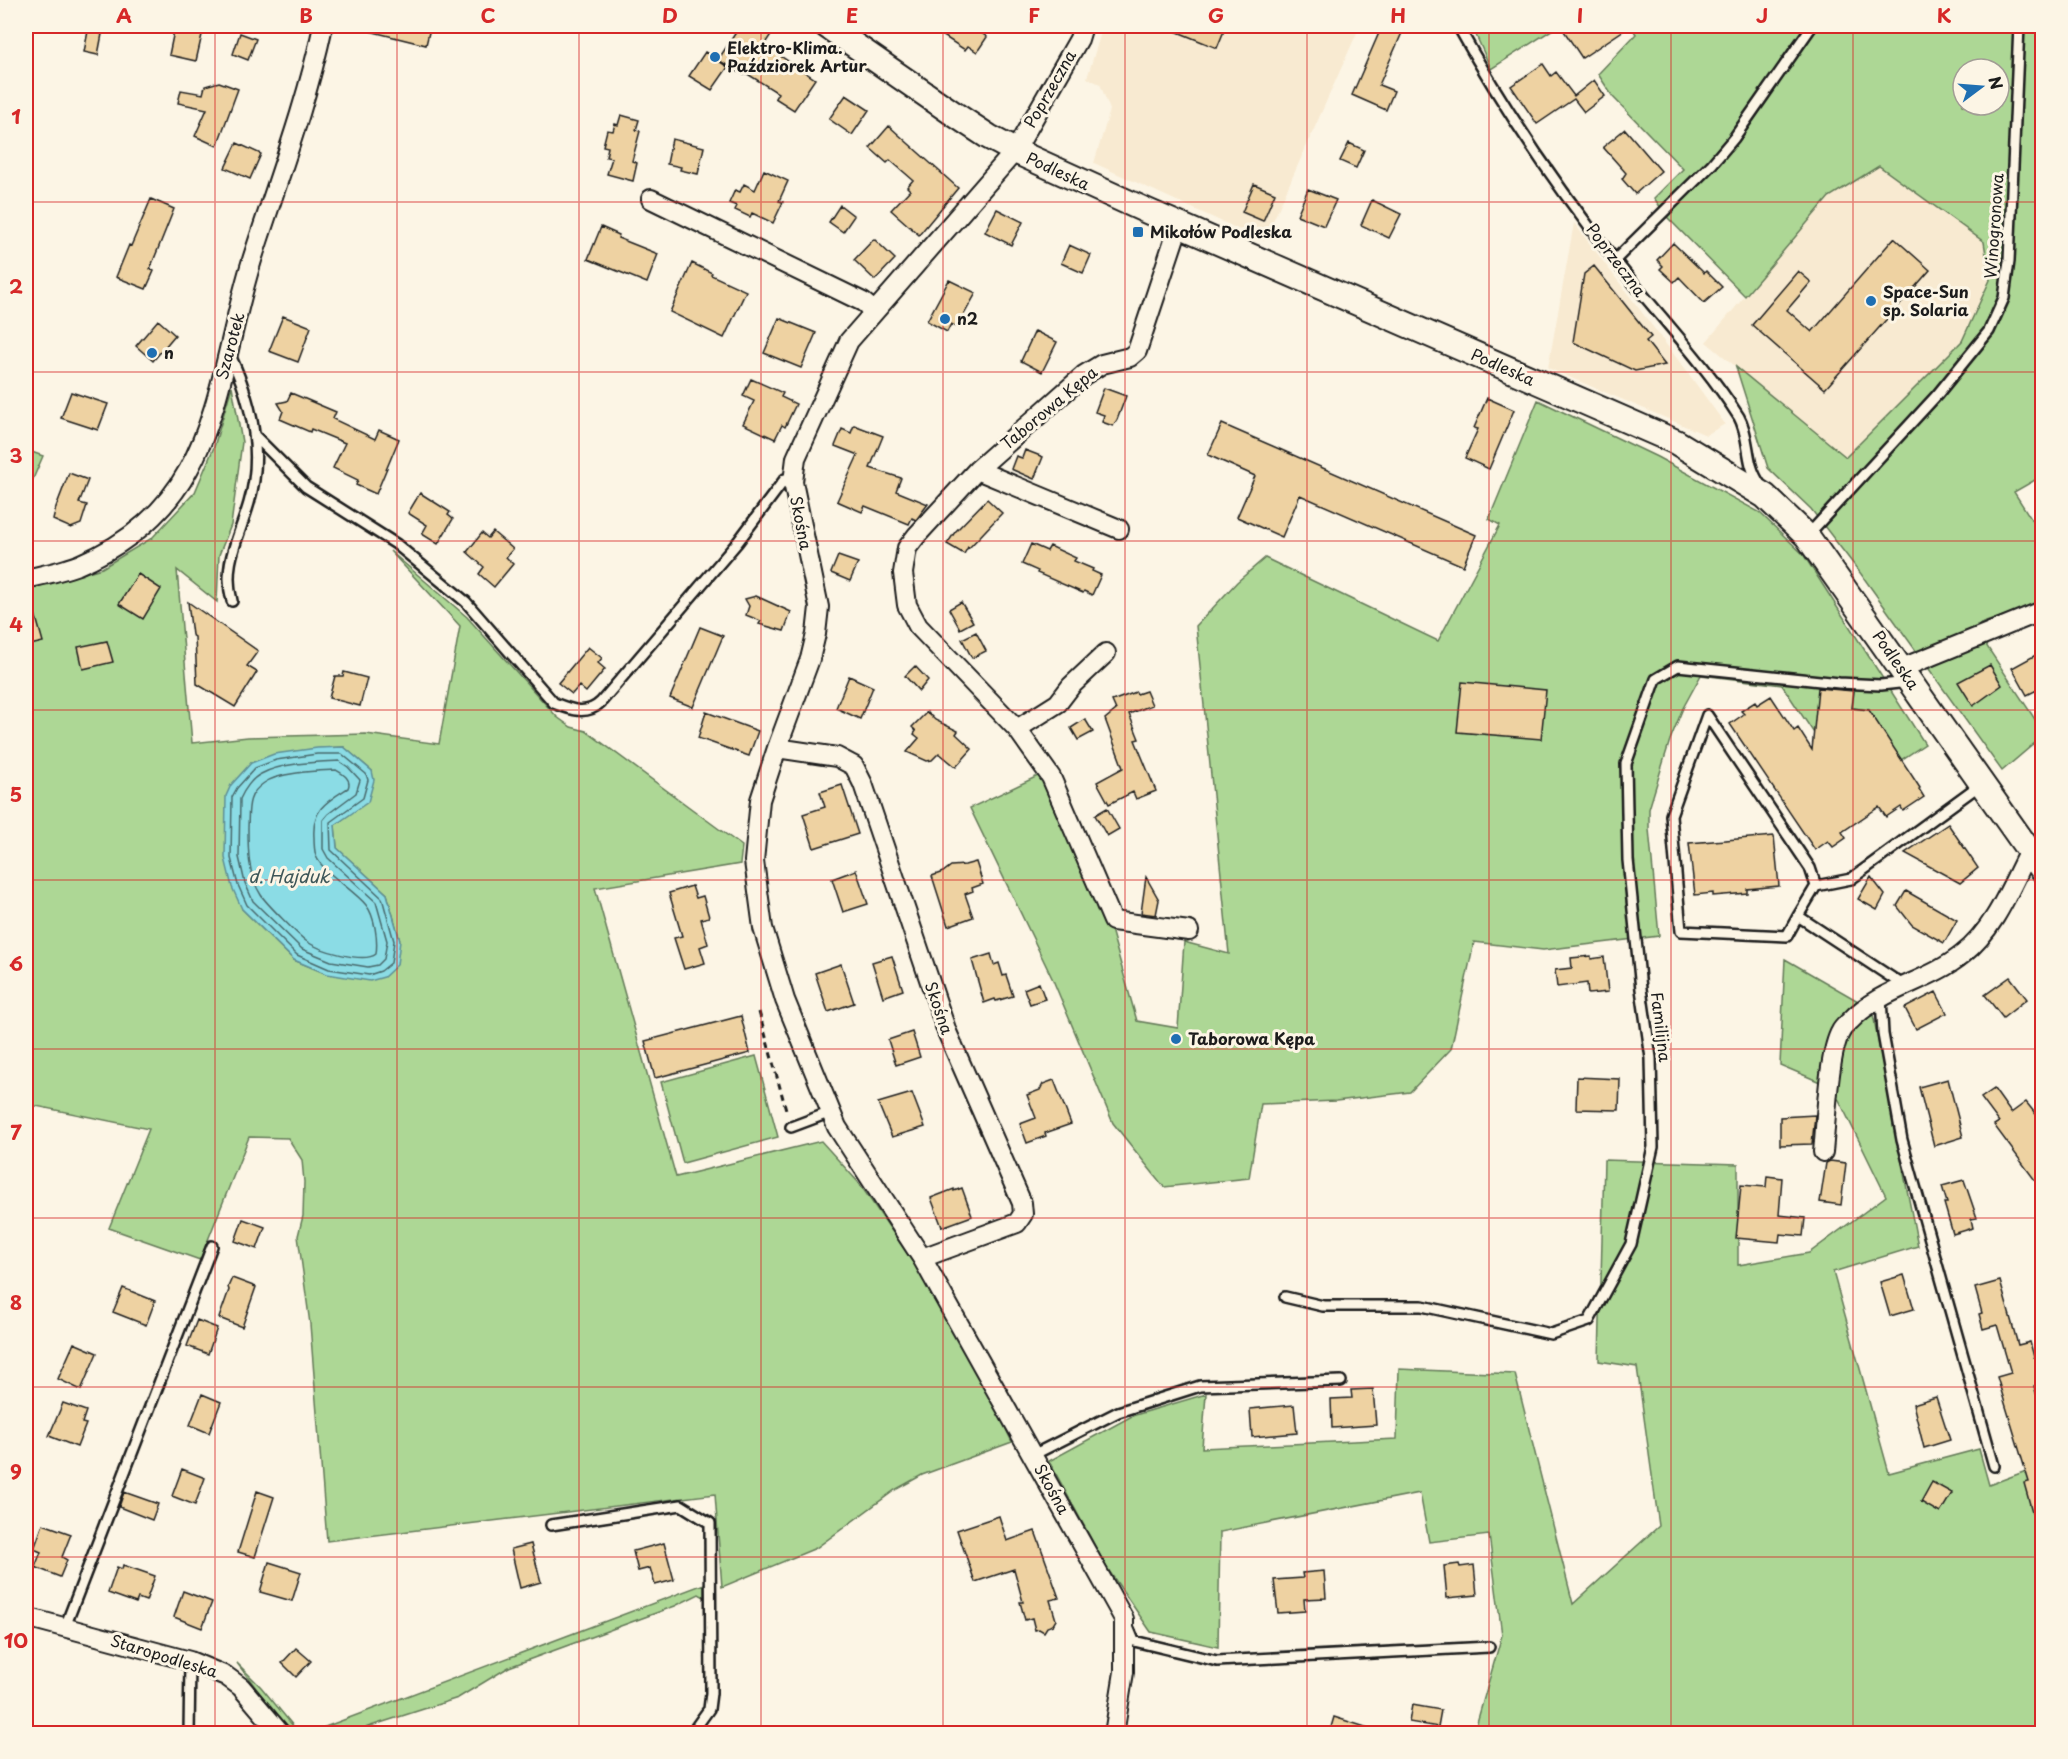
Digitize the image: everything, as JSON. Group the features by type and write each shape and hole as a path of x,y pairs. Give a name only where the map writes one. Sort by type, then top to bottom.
{"street":[{"name":"Szarotek","path":"26,579 76,566 126,538 165,503 184,479 198,454 213,412 251,263 314,64 322,26"},
{"name":"Podleska","path":"827,26 954,114 1015,151 1676,442 1766,495 1807,536 2036,860"},
{"name":"Poprzeczna","path":"1015,151 1079,39 1083,26"},
{"name":"Skośna","path":"1015,151 849,341 796,458 793,482 819,607 810,659 760,800 754,861 763,928 784,1000 837,1126 922,1258 1124,1618 1124,1672 1114,1734"},
{"path":"651,199 863,302 874,311"},
{"name":"Taborowa Kępa","path":"1179,225 1137,351 1130,357 1102,364 1084,375 977,470 917,535 908,548 903,573 907,605 918,626 1017,729 1051,777 1113,921 1189,931"},
{"path":"977,470 1119,529"},
{"path":"1906,675 2043,611"},
{"path":"1017,729 1058,703 1071,686 1106,653"},
{"name":"Skośna","path":"777,748 837,757 854,766 863,784 947,1032 1022,1203 1023,1214 1017,1223 922,1258"},
{"path":"1823,1152 1833,1057 1840,1031 1859,1011 1881,997 1963,954 1987,929 2036,860"},
{"name":"Staropodleska","path":"26,1617 190,1661 226,1676 240,1687 280,1734"}],"lane":[{"name":"Poprzeczna","path":"1458,26 1516,124 1615,260 1650,305 1685,343 1740,419 1751,467 1766,495"},
{"path":"1615,260 1712,164 1734,138 1812,26"},
{"name":"Winogronowa","path":"1807,536 1937,395 1989,331 2004,298 2009,261 2019,26"},
{"path":"229,352 240,377 254,435 256,462 251,492 232,550 228,584 232,601"},
{"path":"254,435 306,487 396,544 466,602 554,703 569,709 587,711 601,702 714,570 785,479 793,482"},
{"name":"Familijna","path":"1285,1297 1323,1306 1422,1306 1551,1334 1589,1321 1631,1244 1653,1147 1650,1058 1628,860 1626,764 1656,678 1678,666 1839,683 1881,685 1906,675"},
{"path":"1816,886 1810,868 1707,715 1671,815 1681,931 1786,936 1816,886 1851,879 1982,784"},
{"path":"1798,916 1903,985"},
{"path":"1881,997 1883,1034 1902,1140 1994,1466"},
{"path":"790,1127 831,1112"},
{"path":"65,1627 212,1246"},
{"path":"1033,1455 1118,1412 1200,1386 1341,1380"},
{"path":"551,1525 681,1505 710,1523 711,1693 709,1710 691,1734"},
{"path":"1124,1618 1134,1641 1217,1661 1489,1647"},
{"path":"189,1734 190,1661"}],"path":[{"path":"759,1012 790,1127"}],"shaded area":[{"path":"1103,26 1360,26 1264,241 1094,163 1110,110 1100,84 1087,78"},
{"path":"1879,166 1984,242 1990,280 1962,341 1846,458 1706,342 1829,197"},
{"path":"1574,223 1725,424 1706,435 1548,368"}],"green space":[{"path":"1472,26 1558,26 1491,69"},
{"path":"1631,26 2042,26 2042,476 2014,492 2042,536 2042,603 1977,625 1984,642 2042,730 2042,737 2002,771 1861,574 1811,509 1768,468 1736,367 1846,457 1962,341 1990,280 1984,242 1879,166 1829,197 1745,296 1668,218 1654,198 1683,169 1613,97 1598,74 1636,34"},
{"path":"232,386 242,442 231,525 219,555 217,602 177,570 192,743 248,737 366,734 439,744 460,626 390,551 467,617 557,717 571,727 586,731 742,846 740,864 595,888 676,1177 821,1141 859,1183 939,1300 983,1381 1012,1442 922,1475 895,1490 816,1548 722,1587 715,1494 327,1541 310,1324 298,1236 303,1216 302,1160 288,1138 249,1137 200,1260 109,1228 149,1129 26,1104 26,589 102,568 152,538 195,492 214,447","holes":["344,747 372,771 350,814 335,825 337,848 387,894 400,941 327,974 294,960 242,909 251,763 297,751"]},
{"path":"1538,400 1657,457 1759,512 1803,554 1925,744 1853,792 1782,685 1701,675 1683,708 1670,740 1649,809 1659,936 1543,950 1474,942 1451,1049 1410,1092 1336,1101 1261,1104 1249,1178 1164,1187 1113,1123 1053,980 970,808 1040,775 1110,926 1137,1021 1178,1028 1184,942 1229,954 1196,626 1237,582 1265,558 1438,641 1500,525 1489,519"},
{"path":"26,450 43,456 26,495"},
{"path":"1785,959 1872,1009 1918,1246 1833,1272 1889,1473 1979,1449 1989,1485 2042,1465 2042,1733 1474,1733 1502,1635 1489,1535 1429,1542 1420,1493 1220,1532 1218,1647 1151,1632 1107,1568 1049,1461 1132,1416 1206,1394 1202,1448 1397,1439 1399,1369 1515,1374 1573,1604 1659,1526 1637,1367 1599,1361 1604,1160 1738,1164 1738,1265 1809,1253 1886,1196 1839,1100 1820,1082 1780,1065"},
{"path":"756,1056 778,1137 683,1163 661,1082"},
{"path":"704,1584 704,1597 699,1594 675,1606 509,1667 458,1698 349,1733 309,1733"},
{"path":"237,1663 261,1687 299,1733 290,1733"}],"water":[{"name":"d. Hajduk","path":"344,747 372,771 374,780 368,802 335,825 337,848 387,894 400,941 397,965 384,977 370,981 327,974 294,960 242,909 232,887 225,858 226,796 231,785 251,763 274,754"}],"building":[{"path":"175,26 204,26 196,61 169,55"},
{"path":"370,26 430,28 426,45 369,31"},
{"path":"740,26 761,26 772,33 764,45 815,79 794,110 775,98 778,93 746,73 744,75 718,60"},
{"path":"928,26 971,26 987,37 977,52 968,46 965,50"},
{"path":"1163,26 1226,26 1217,48"},
{"path":"1382,26 1405,26 1379,85 1394,91 1386,110 1352,95"},
{"path":"1572,26 1630,26 1582,58 1564,31"},
{"path":"88,31 102,34 98,55 84,52"},
{"path":"240,33 256,39 248,60 233,54"},
{"path":"705,52 728,67 712,90 689,76"},
{"path":"1543,64 1551,76 1556,72 1574,96 1594,80 1605,96 1584,112 1574,99 1537,124 1511,86"},
{"path":"219,82 238,89 217,146 195,136 207,109 178,103 181,90 203,94 205,86"},
{"path":"846,95 869,110 852,135 829,119"},
{"path":"621,115 639,120 636,130 640,131 632,161 637,163 633,181 607,174 612,158 606,157 608,147 603,146 607,130 613,131"},
{"path":"889,126 958,188 919,235 891,210 910,190 907,187 913,180 890,160 887,163 870,148"},
{"path":"1625,129 1661,171 1635,194 1622,179 1626,173 1603,147"},
{"path":"672,139 704,147 698,174 667,164"},
{"path":"237,143 261,154 250,179 225,168"},
{"path":"1349,143 1364,150 1356,168 1340,161"},
{"path":"764,170 788,181 779,201 783,202 773,223 752,213 750,217 735,210 737,206 729,203 735,190 740,192 744,184 755,190"},
{"path":"1254,184 1275,193 1263,221 1242,212"},
{"path":"1308,189 1336,200 1324,226 1297,215"},
{"path":"151,199 174,209 150,269 154,271 146,289 116,277"},
{"path":"1372,200 1401,214 1389,238 1361,225"},
{"path":"840,205 854,216 843,232 829,222"},
{"path":"997,209 1023,222 1011,245 985,232"},
{"path":"601,227 619,235 618,238 658,254 647,283 588,259"},
{"name":"Space-Sun sp. Solaria","path":"1894,238 1930,270 1825,389 1752,325 1798,271 1811,282 1787,310 1812,332"},
{"path":"874,239 895,259 875,280 854,260"},
{"path":"1673,243 1722,287 1704,303 1679,277 1674,282 1660,269 1663,266 1657,260"},
{"path":"1069,245 1091,255 1083,273 1061,263"},
{"path":"692,263 712,273 711,275 746,291 724,338 670,312"},
{"path":"1594,266 1651,337 1646,341 1665,365 1635,371 1573,342 1584,274"},
{"path":"949,280 976,293 957,327 951,324 947,332 927,321"},
{"path":"283,316 311,327 298,362 269,351"},
{"path":"779,318 816,333 801,368 764,353"},
{"path":"158,320 175,335 153,361 136,346"},
{"path":"1035,331 1057,342 1042,372 1021,361"},
{"path":"751,379 783,393 781,397 796,404 785,427 782,425 775,439 743,424 754,401 743,396"},
{"path":"1104,388 1126,396 1113,426 1102,422 1104,415 1095,412"},
{"path":"71,392 108,404 98,430 61,418"},
{"path":"291,393 336,412 333,419 375,439 379,430 399,439 376,494 356,485 358,480 333,468 345,443 311,429 310,432 280,419 283,411 278,403 287,401"},
{"path":"1487,398 1514,410 1489,469 1465,458 1478,429 1474,428"},
{"path":"1222,424 1476,535 1463,566 1300,495 1282,537 1237,517 1255,476 1208,455"},
{"path":"854,425 883,436 870,468 901,478 896,491 928,504 916,520 912,518 909,524 865,506 862,512 837,501 858,455 835,446 842,429 851,433"},
{"path":"1025,450 1043,457 1034,479 1011,469 1016,456 1022,458"},
{"path":"69,473 88,480 79,503 87,505 81,524 71,528 53,520"},
{"path":"420,493 450,512 448,515 453,519 438,544 422,534 427,525 408,513"},
{"path":"987,499 1002,513 968,547 964,554 947,544 955,532"},
{"path":"493,532 513,549 506,557 513,564 494,587 479,574 484,567 467,552 482,533 488,538"},
{"path":"1031,544 1047,551 1050,546 1076,558 1074,561 1101,575 1092,595 1037,573 1038,571 1022,564"},
{"path":"838,556 858,563 850,581 831,573"},
{"path":"138,574 161,589 143,619 119,604"},
{"path":"26,596 30,596 43,642 26,646"},
{"path":"756,596 791,612 784,631 759,624 761,621 746,615 749,606 745,599"},
{"path":"188,602 258,651 247,666 257,672 235,707 197,684 195,637 192,635"},
{"path":"961,602 973,622 960,629 949,609"},
{"path":"700,627 723,636 693,707 670,698"},
{"path":"976,632 986,651 972,658 962,639"},
{"path":"107,641 113,662 83,669 78,647"},
{"path":"588,647 602,658 598,663 605,669 586,692 579,686 572,694 558,683"},
{"path":"2043,651 2043,687 2027,695 2012,668"},
{"path":"1990,665 2002,685 1973,706 1958,682"},
{"path":"915,666 928,680 919,691 905,676"},
{"path":"344,672 367,678 360,706 329,698 335,676 343,676"},
{"path":"849,676 873,687 860,719 836,708"},
{"path":"1462,682 1546,690 1541,739 1457,732"},
{"path":"1818,688 1854,691 1852,708 1869,710 1924,797 1903,811 1901,807 1886,817 1879,807 1842,832 1846,838 1833,847 1828,841 1815,850 1730,724 1744,714 1741,711 1771,696 1794,731 1798,728 1812,750"},
{"path":"1146,691 1152,705 1129,714 1139,739 1135,740 1156,791 1136,799 1133,792 1109,804 1097,782 1123,768 1105,719 1116,710 1112,701 1136,692 1137,694"},
{"path":"706,712 758,731 749,756 698,738"},
{"path":"927,712 935,720 958,731 956,734 972,749 956,767 939,753 932,760 927,761 907,752 919,738 914,734 916,731 912,727"},
{"path":"1085,719 1093,732 1078,740 1071,728"},
{"path":"842,785 858,834 814,848 803,814 825,807 820,792"},
{"path":"1107,808 1119,829 1107,836 1095,815"},
{"path":"1948,824 1978,868 1960,883 1905,853"},
{"path":"1774,836 1779,886 1747,889 1747,893 1695,895 1689,843"},
{"path":"976,862 983,884 972,888 973,891 965,894 973,917 948,926 932,876 951,866"},
{"path":"856,870 868,904 843,912 832,879"},
{"path":"1146,877 1159,900 1156,915 1141,913"},
{"path":"1871,877 1885,895 1877,910 1858,899"},
{"path":"692,886 696,898 703,896 709,917 701,919 708,944 700,947 705,963 684,969 674,938 682,936 669,893"},
{"path":"1906,891 1957,920 1944,943 1912,925 1897,906"},
{"path":"991,954 994,965 999,963 1003,976 1006,975 1013,996 984,1003 972,960"},
{"path":"892,956 903,990 883,997 872,962"},
{"path":"1591,956 1591,959 1604,957 1608,992 1588,994 1587,983 1557,987 1555,970 1572,968 1571,958"},
{"path":"841,964 854,1003 828,1012 815,973"},
{"path":"2010,977 2027,999 2003,1018 1985,995"},
{"path":"1039,983 1045,999 1030,1004 1024,989"},
{"path":"1936,992 1947,1013 1916,1029 1905,1008"},
{"path":"741,1016 750,1053 655,1078 645,1041"},
{"path":"912,1032 920,1057 896,1065 888,1040"},
{"path":"1577,1077 1620,1079 1619,1110 1576,1109"},
{"path":"1948,1079 1963,1137 1934,1146 1919,1087"},
{"path":"1054,1080 1071,1124 1045,1133 1046,1136 1027,1143 1020,1124 1036,1118 1027,1095 1040,1090 1043,1084"},
{"path":"1994,1089 2011,1113 2026,1102 2043,1123 2043,1191 1994,1125 1999,1122 1981,1098"},
{"path":"912,1093 925,1127 892,1137 878,1103"},
{"path":"1815,1115 1812,1144 1780,1145 1780,1117"},
{"path":"1830,1161 1846,1163 1841,1205 1820,1202 1826,1163"},
{"path":"1767,1176 1782,1178 1779,1215 1805,1218 1803,1236 1780,1234 1779,1242 1736,1238 1741,1185 1766,1187"},
{"path":"1964,1180 1977,1218 1971,1219 1973,1228 1953,1234 1944,1203 1947,1203 1942,1186"},
{"path":"962,1188 972,1216 942,1227 931,1198"},
{"path":"243,1219 265,1227 257,1249 235,1241"},
{"path":"1904,1275 1914,1309 1890,1316 1880,1282"},
{"path":"232,1278 256,1287 242,1327 219,1318"},
{"path":"2000,1281 2018,1345 2030,1342 2034,1357 2043,1354 2043,1383 2034,1386 2043,1416 2043,1532 2038,1533 2024,1483 2029,1482 1997,1377 2011,1373 1997,1325 1983,1329 1979,1314 1982,1313 1975,1288"},
{"path":"123,1288 155,1301 146,1325 113,1312"},
{"path":"197,1320 217,1328 208,1354 187,1346"},
{"path":"74,1343 97,1353 81,1390 58,1379"},
{"path":"1373,1389 1376,1425 1332,1428 1331,1399 1352,1398 1351,1390"},
{"path":"202,1394 221,1402 209,1433 190,1425"},
{"path":"1936,1397 1950,1440 1924,1448 1913,1404"},
{"path":"63,1403 86,1411 82,1423 86,1424 77,1447 49,1436"},
{"path":"1294,1405 1297,1433 1252,1437 1250,1409"},
{"path":"182,1469 205,1478 195,1505 172,1496"},
{"path":"1932,1482 1952,1493 1940,1513 1921,1502"},
{"path":"257,1491 274,1497 255,1557 238,1552"},
{"path":"124,1492 158,1504 152,1520 119,1507"},
{"path":"999,1516 1007,1541 1035,1531 1059,1598 1050,1600 1056,1620 1044,1632 1039,1629 1035,1630 1032,1618 1025,1620 1020,1602 1023,1602 1014,1569 975,1582 957,1530"},
{"path":"43,1524 71,1534 62,1557 67,1560 60,1577 35,1567 41,1552 34,1549"},
{"path":"664,1543 674,1580 655,1585 650,1568 638,1571 633,1551"},
{"path":"531,1544 541,1582 520,1588 511,1549"},
{"path":"269,1562 301,1572 292,1601 260,1592"},
{"path":"1459,1564 1460,1567 1474,1565 1477,1595 1447,1598 1444,1566"},
{"path":"123,1565 155,1576 146,1601 138,1598 136,1603 108,1593 117,1567 122,1569"},
{"path":"1324,1571 1326,1598 1304,1599 1305,1611 1278,1613 1274,1580 1303,1578 1302,1573"},
{"path":"183,1591 212,1602 202,1628 174,1617"},
{"path":"296,1648 311,1661 296,1677 282,1663"},
{"path":"1412,1705 1441,1710 1438,1727 1409,1722"},
{"path":"1334,1717 1375,1730 1375,1734 1329,1734"}],"place":[{"name":"Elektro-Klima. Paździorek Artur","path":"715,57"},
{"name":"Mikołów Podleska","path":"1138,232"},
{"name":"Space-Sun sp. Solaria","path":"1871,301"},
{"name":"n2","path":"945,319"},
{"name":"n","path":"152,353"},
{"name":"Taborowa Kępa","path":"1176,1039"}]}
